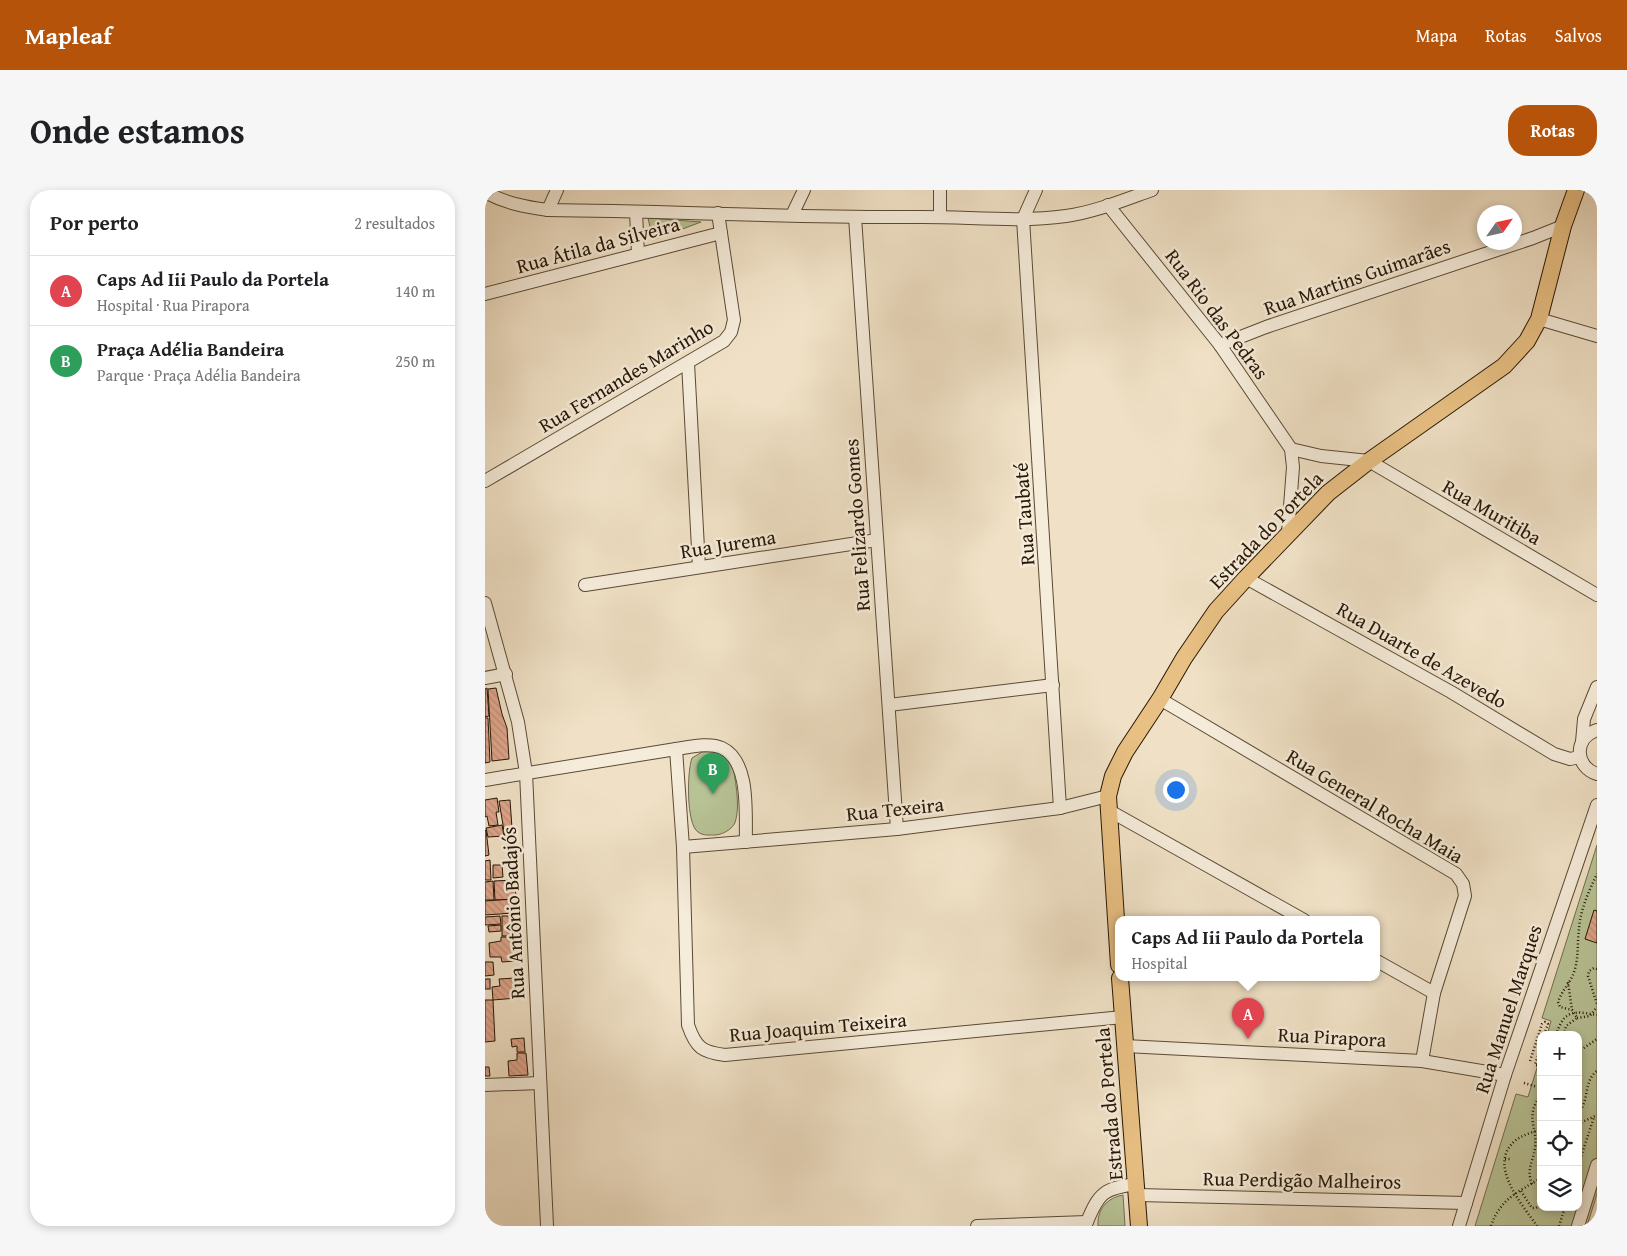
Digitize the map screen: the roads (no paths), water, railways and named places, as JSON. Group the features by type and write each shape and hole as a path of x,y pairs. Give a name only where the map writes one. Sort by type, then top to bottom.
{"main road":[{"name":"Estrada do Portela","path":"1116,916 1108,803 1113,776 1125,752 1184,658 1217,611 1328,493 1369,461 1504,366 1527,342 1539,319 1563,226 1577,191"},
{"name":"Estrada do Portela","path":"1120,981 1139,1226"}],"street":[{"path":"548,210 557,190"},
{"path":"792,215 804,190"},
{"path":"940,190 940,217"},
{"path":"1023,219 1036,190"},
{"path":"485,192 497,199 521,207 548,210 1023,219 1083,213 1152,190"},
{"name":"Rua Rio das Pedras","path":"1108,205 1220,345 1291,449"},
{"path":"636,212 638,254"},
{"name":"Rua Fernandes Marinho","path":"485,481 688,364 724,341 731,332 734,320 718,213"},
{"name":"Rua Felizardo Gomes","path":"855,217 897,829"},
{"name":"Rua Taubaté","path":"1023,219 1060,808"},
{"name":"Rua Martins Guimarães","path":"1220,345 1275,324 1533,238 1563,226"},
{"name":"Rua Átila da Silveira","path":"485,294 721,233"},
{"path":"1539,319 1597,336"},
{"path":"688,364 699,567"},
{"path":"1288,534 1293,467 1291,449 1321,456 1369,461"},
{"name":"Rua Muritiba","path":"1369,461 1597,594"},
{"name":"Rua Jurema","path":"585,585 877,540"},
{"name":"Rua Duarte de Azevedo","path":"1246,578 1451,692 1554,754 1570,759 1579,757"},
{"name":"Rua Antônio Badajós","path":"485,603 518,722 526,773 547,1226"},
{"path":"485,678 506,674"},
{"path":"889,705 1053,686"},
{"path":"1582,742 1584,718 1596,690"},
{"path":"1596,690 1597,708"},
{"name":"Rua General Rocha Maia","path":"1160,699 1456,874 1463,884 1465,896 1434,993 1422,1061"},
{"path":"1597,730 1586,736 1582,742 1579,749 1579,757 1585,768 1597,774"},
{"path":"485,780 676,749 704,746 721,748 736,760 741,773 744,792 746,842"},
{"name":"Rua Joaquim Teixeira","path":"676,749 683,846 688,1025 693,1039 702,1050 711,1054 725,1055 1123,1017"},
{"path":"1108,803 1297,916"},
{"name":"Rua Texeira","path":"683,846 897,829 1108,803"},
{"name":"Rua Manuel Marques","path":"1459,1226 1505,1075 1597,805"},
{"path":"1380,963 1434,993"},
{"name":"Rua Pirapora","path":"1125,1046 1422,1061 1505,1075"},
{"path":"485,1085 540,1083"},
{"path":"1578,1226 1597,1165"},
{"name":"Rua Perdigão Malheiros","path":"1088,1224 1095,1202 1111,1188 1466,1203"},
{"path":"977,1226 1088,1224"}],"place":[{"name":"Praça Adélia Bandeira","path":"713,794"},
{"name":"Caps Ad Iii Paulo da Portela","path":"1248,1039"}]}
